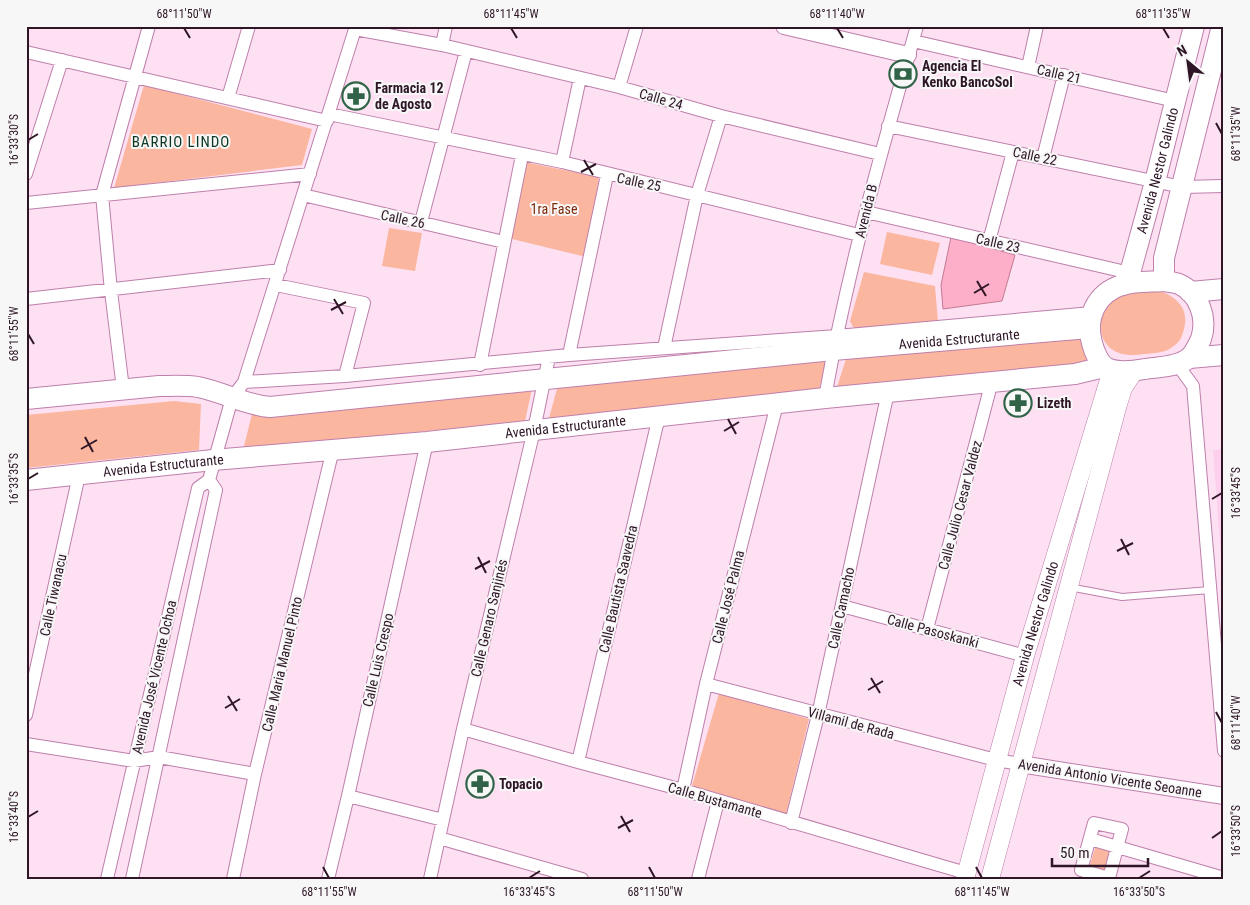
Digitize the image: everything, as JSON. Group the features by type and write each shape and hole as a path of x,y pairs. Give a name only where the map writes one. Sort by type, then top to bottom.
{"main road":[{"name":"Avenida Nestor Galindo","path":"1126,279 1155,182 1194,26"},
{"name":"Avenida Nestor Galindo","path":"1164,281 1164,258 1222,26"},
{"path":"1183,361 1198,345 1204,332 1204,317 1199,304 1190,292 1179,284 1164,281 1126,279 1098,300 1090,320 1095,353 1108,369 1134,371 1224,355"},
{"path":"1190,292 1224,288"},
{"name":"Avenida Estructurante","path":"26,399 158,386 197,387 238,390 255,406 270,407 545,378 835,343 1090,320"},
{"name":"Avenida Nestor Galindo","path":"966,876 1025,656 1108,369"},
{"name":"Avenida Estructurante","path":"26,480 213,460 427,442 1108,369"},
{"name":"Avenida Nestor Galindo","path":"990,879 1118,404 1123,388 1134,371"}],"street":[{"path":"123,389 102,195 149,26"},
{"path":"228,98 249,26"},
{"path":"442,44 446,26"},
{"path":"619,87 636,26"},
{"path":"784,26 811,29 910,48"},
{"name":"Avenida B","path":"825,398 859,235 917,26"},
{"path":"1028,67 1036,26"},
{"path":"132,879 216,490 209,480 213,460 276,285 302,195 356,28"},
{"name":"Calle 24","path":"356,28 442,44 466,52 619,87 721,116 880,154"},
{"name":"Calle 21","path":"910,48 1028,67 1175,101"},
{"name":"Calle 25","path":"26,52 228,98 562,162 607,175 859,235"},
{"path":"421,222 466,52"},
{"path":"26,174 62,60"},
{"path":"1043,158 1064,75"},
{"path":"562,162 580,78"},
{"path":"664,348 697,195 721,116"},
{"name":"Calle 22","path":"888,126 1182,187 1224,186"},
{"path":"989,241 1013,152"},
{"path":"480,365 522,155"},
{"path":"26,203 310,174"},
{"path":"569,355 607,175"},
{"name":"Calle 26","path":"302,195 504,242"},
{"name":"Calle 23","path":"866,212 989,241 1126,279"},
{"path":"26,299 111,291 280,270"},
{"path":"276,285 364,303 345,376"},
{"name":"Avenida Estructurante","path":"238,390 345,376 480,365 569,355 664,348 835,343"},
{"name":"Calle Genaro Sanjinés","path":"430,879 463,729 534,430 549,357"},
{"path":"1183,361 1193,386 1224,751"},
{"name":"Calle Julio Cesar Valdez","path":"927,629 992,381"},
{"name":"Calle Camacho","path":"791,823 818,714 888,392"},
{"name":"Calle José Palma","path":"683,790 706,684 777,404"},
{"name":"Calle Bautista Saavedra","path":"578,762 659,416"},
{"name":"Calle Luis Crespo","path":"328,879 427,442"},
{"name":"Calle Maria Manuel Pinto","path":"234,879 256,774 333,449"},
{"name":"Calle Tiwanacu","path":"26,714 79,474"},
{"name":"Avenida José Vicente Ochoa","path":"107,879 198,488 209,480"},
{"name":"Calle Pasoskanki","path":"842,606 1025,656"},
{"name":"Villamil de Rada","path":"706,684 996,760"},
{"name":"Calle Bustamante","path":"463,729 718,800 966,876"},
{"path":"26,744 134,761 159,757 256,774"},
{"name":"Avenida Antonio Vicente Seoanne","path":"996,760 1224,796"},
{"path":"348,796 443,820"},
{"path":"698,879 718,800"},
{"path":"1094,822 1122,829 1117,846 1109,878 1081,870 1094,822"},
{"path":"439,838 582,879"},
{"path":"1117,846 1224,878"}],"lane":[{"path":"1068,587 1122,597 1210,590"}],"shaded area":[{"path":"1224,449 1224,595 1213,450"}],"green space":[{"path":"144,85 312,129 302,165 114,188"},
{"name":"1ra Fase","path":"524,162 599,177 586,257 508,238"},
{"path":"389,228 422,233 415,271 382,266"},
{"path":"887,232 940,243 932,275 880,264"},
{"path":"864,272 935,286 938,322 858,330 853,327 850,321"},
{"path":"1154,289 1174,298 1182,308 1185,314 1185,321 1180,340 1168,350 1155,353 1126,355 1110,348 1101,333 1102,316 1106,307 1120,295"},
{"path":"1082,339 1094,362 836,390 846,359"},
{"path":"826,361 819,390 549,418 558,385"},
{"path":"532,389 525,421 243,450 252,414"},
{"path":"174,401 201,404 199,450 26,468 26,415"},
{"path":"719,693 809,719 786,814 692,786"},
{"path":"1096,845 1111,849 1105,872 1089,868"}],"building":[{"path":"951,237 1015,255 1002,301 943,309 941,285"}],"place":[{"name":"Agencia El Kenko BancoSol","path":"903,74"},
{"name":"Farmacia 12 de Agosto","path":"356,96"},
{"name":"Lizeth","path":"1018,403"},
{"name":"Topacio","path":"480,784"}],"district":[{"name":"BARRIO LINDO","path":"181,142"}]}
